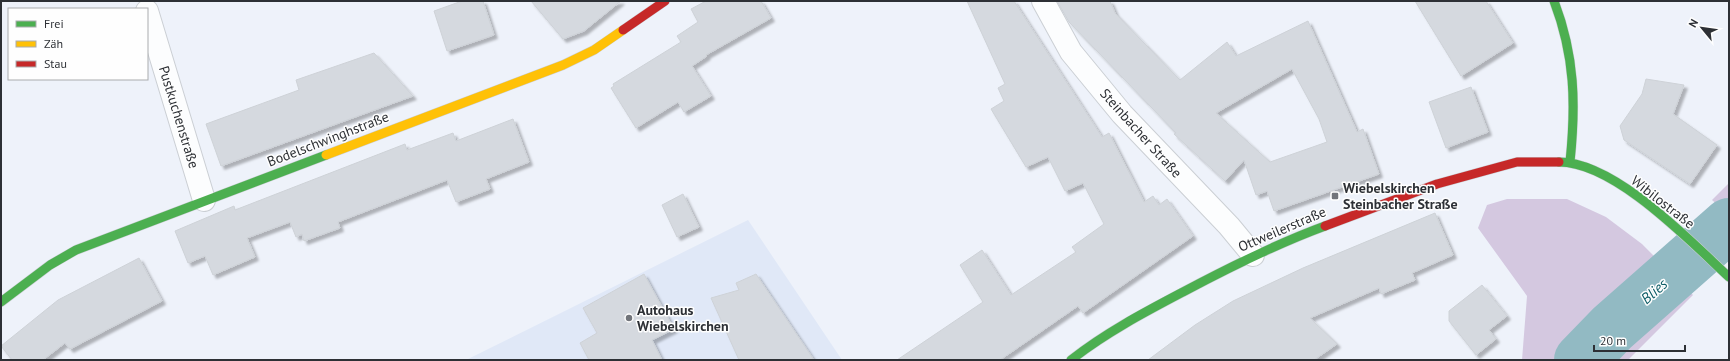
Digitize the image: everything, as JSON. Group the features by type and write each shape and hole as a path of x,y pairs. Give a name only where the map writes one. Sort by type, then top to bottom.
{"main road":[{"name":"Bodelschwinghstraße","path":"1,302 50,265 76,250 204,200 563,65 594,50 665,1"},
{"path":"1554,1 1570,46 1575,81 1570,162"},
{"name":"Ottweilerstraße","path":"1071,360 1085,349 1147,311 1253,255 1314,230 1437,184 1517,162 1570,162"},
{"name":"Wibilostraße","path":"1570,162 1605,176 1642,199 1666,218 1729,277"}],"street":[{"name":"Steinbacher Straße","path":"1043,1 1071,52 1122,114 1229,226 1253,255"},
{"name":"Pustkuchenstraße","path":"148,13 204,200"}],"shaded area":[{"path":"1729,183 1729,215 1712,200"},
{"path":"1507,199 1567,199 1606,217 1642,244 1693,295 1628,360 1522,360 1527,296 1478,228 1487,205"},
{"path":"748,220 842,360 466,360"}],"building":[{"path":"462,1 483,1 494,35 447,51 434,11"},
{"path":"531,1 621,1 584,31 563,39"},
{"path":"706,1 761,1 771,18 706,55 707,56 692,66 711,96 684,112 678,102 636,128 611,88 614,86 613,84 681,42 677,36 698,22 691,9"},
{"path":"967,1 1014,1 1102,137 1109,133 1144,202 1153,196 1159,205 1167,199 1193,236 1083,313 1078,306 1000,360 897,360 983,302 960,265 982,250 1011,295 1076,252 1072,247 1104,224 1083,183 1065,191 1048,157 1026,167 991,109 1004,101 998,88 1005,84"},
{"path":"1057,1 1110,1 1115,13 1180,80 1227,42 1236,56 1308,21 1357,132 1363,129 1379,174 1274,211 1267,191 1256,195 1244,160 1225,181 1174,134 1176,133 1069,22","holes":["1292,69 1319,119 1327,142 1270,162 1216,113"]},
{"path":"1415,1 1486,1 1513,43 1461,76"},
{"path":"374,53 413,96 221,166 206,124 299,90 296,80"},
{"path":"1646,79 1684,85 1673,114 1717,145 1690,184 1624,140 1620,126 1642,94"},
{"path":"1471,87 1488,132 1446,148 1429,102"},
{"path":"513,119 529,162 486,179 490,189 456,202 447,180 338,222 340,228 304,241 302,234 296,237 290,222 247,238 255,257 213,275 205,256 188,263 175,231 234,206 235,210 405,144 407,150 453,133 456,141"},
{"path":"683,194 699,227 677,237 662,205"},
{"path":"1435,213 1453,255 1412,273 1415,280 1381,294 1379,288 1310,318 1337,344 1314,360 1148,360 1195,325 1233,301 1303,268"},
{"path":"139,258 162,301 70,349 65,343 43,360 12,360 1,346 58,300"},
{"name":"Autohaus Wiebelskirchen","path":"644,274 674,329 652,340 662,360 589,360 580,343 597,333 583,308"},
{"path":"756,274 814,360 739,360 711,298 739,290 736,283"},
{"path":"1482,285 1507,316 1489,330 1496,339 1476,355 1449,321 1449,311"}],"waterway":[{"name":"Blies","path":"1581,360 1612,328 1729,225"}],"traffic: fast":[{"path":"1554,1 1566,41 1572,80 1573,120 1570,162"},
{"path":"1,302 50,265 76,250 326,155"},
{"path":"1559,162 1581,165 1604,175 1627,189 1673,225 1729,277"},
{"path":"1071,360 1111,332 1140,315 1253,256 1325,226"}],"traffic: slow":[{"path":"326,155 563,65 594,50 623,30"}],"traffic: jam":[{"path":"623,30 665,1"},
{"path":"1325,226 1437,184 1517,162 1559,162"}],"place":[{"name":"Wiebelskirchen Steinbacher Straße","path":"1335,196"},
{"name":"Autohaus Wiebelskirchen","path":"629,318"}]}
